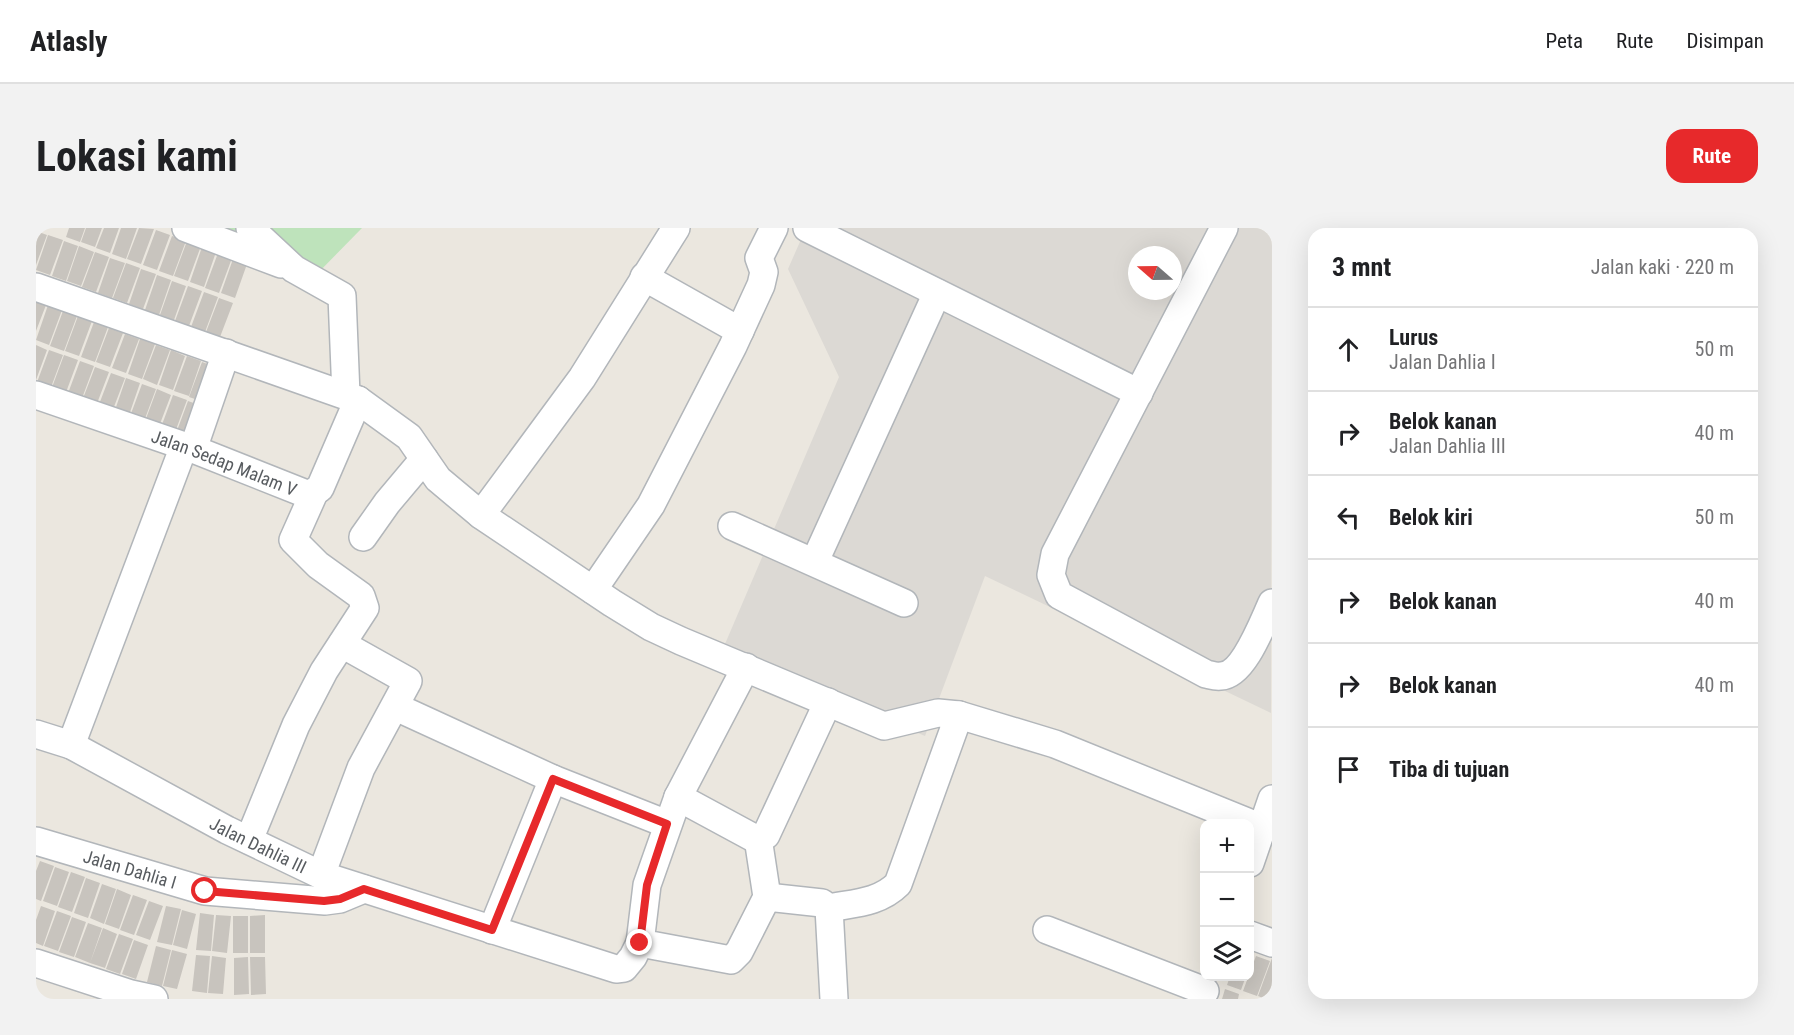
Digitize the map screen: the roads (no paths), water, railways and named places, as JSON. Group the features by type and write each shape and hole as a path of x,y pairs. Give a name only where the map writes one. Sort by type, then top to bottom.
{"street":[{"path":"186,228 294,269 342,296 352,397"},
{"path":"250,228 294,269"},
{"path":"481,515 582,378 676,228"},
{"path":"592,590 651,505 740,331 761,285 764,272 759,258 774,228"},
{"path":"807,228 1139,393"},
{"path":"1224,228 1055,554 1051,575 1059,595 1206,674 1223,677 1236,670 1245,657 1272,603"},
{"path":"644,277 740,331"},
{"path":"36,286 352,397 409,437 438,479 481,515 651,627 884,726 896,725 938,713 959,716 1055,744 1262,828"},
{"path":"815,561 937,293"},
{"path":"71,745 226,353"},
{"name":"Jalan Sedap Malam V","path":"36,395 188,448 309,495 314,494 320,488 352,397"},
{"path":"363,537 387,502 424,459"},
{"path":"249,840 296,725 324,671 365,608 365,602 361,596 318,565 293,540 314,494"},
{"path":"732,526 815,561 904,603"},
{"path":"321,875 361,768 396,707 408,681 342,644"},
{"path":"746,668 678,797 667,824 647,885 640,943 731,960 739,952 767,897 758,838"},
{"path":"678,797 758,838 766,835 828,702"},
{"path":"396,707 553,779 667,824"},
{"path":"767,897 822,903 829,908 879,898 898,884 959,716"},
{"name":"Jalan Dahlia III","path":"39,744 71,745 249,840 321,875 616,969 624,968 640,943"},
{"path":"492,930 553,779"},
{"path":"1254,851 1272,799"},
{"name":"Jalan Dahlia I","path":"36,841 205,891 324,901 340,899 364,889"},
{"path":"829,908 834,999"},
{"path":"1047,930 1206,989"},
{"path":"1254,936 1272,943"},
{"path":"36,963 138,997"}]}
